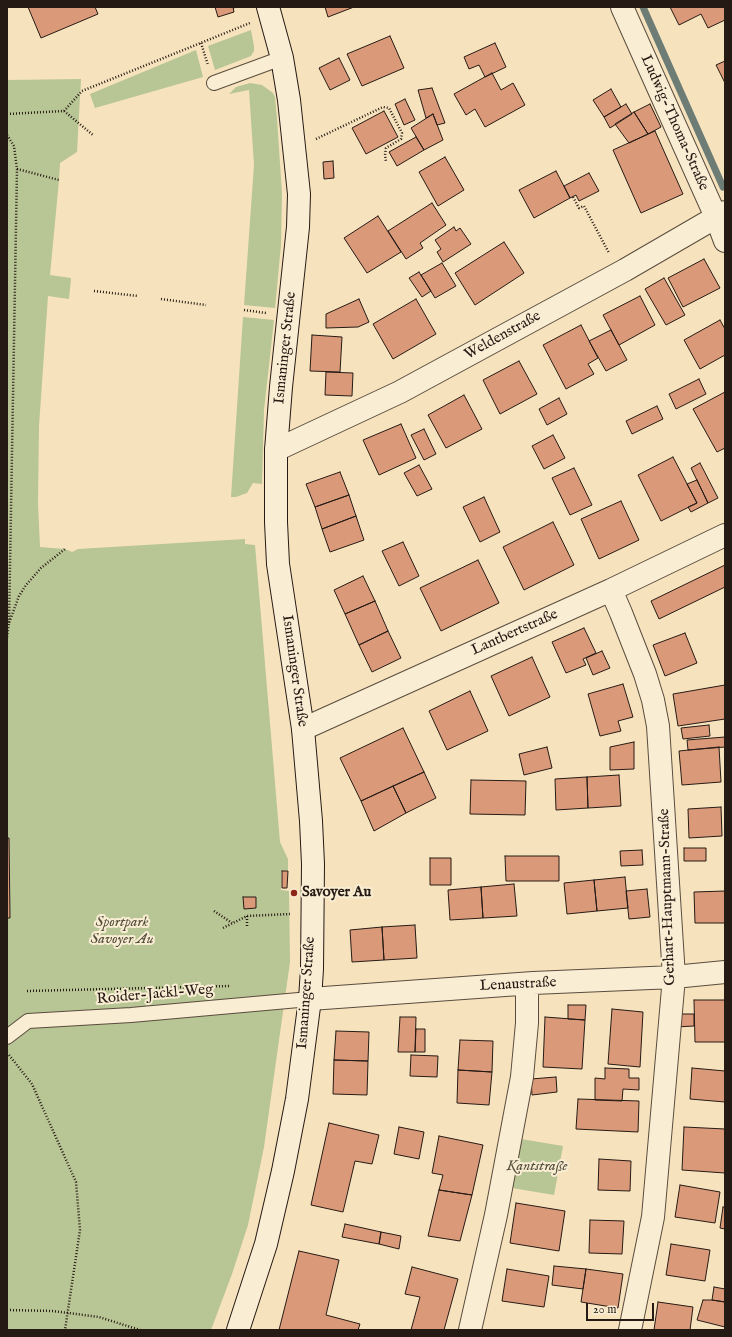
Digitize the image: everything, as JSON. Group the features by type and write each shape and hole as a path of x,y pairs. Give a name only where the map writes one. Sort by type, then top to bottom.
{"street":[{"name":"Ludwig-Thoma-Straße","path":"622,7 721,215 725,241"},
{"name":"Ismaninger Straße","path":"238,1330 266,1244 283,1172 297,1099 310,999 313,864 303,729 278,564 276,522 276,450 281,387 298,227 299,194 289,100 282,58 261,14"},
{"name":"Weldenstraße","path":"276,450 400,392 721,215"},
{"name":"Lantbertstraße","path":"303,729 610,590 725,535"},
{"name":"Gerhart-Hauptmann-Straße","path":"610,590 621,613 654,700 658,726 674,977 653,1217 630,1330"},
{"name":"Lenaustraße","path":"310,999 527,984 674,977 725,972"},
{"path":"470,1330 496,1215 522,1077 527,1023 527,984"}],"lane":[{"path":"214,83 282,58"},
{"name":"Roider-Jackl-Weg","path":"7,1037 28,1021 131,1015 310,999"}],"path":[{"path":"64,111 82,91 201,43 261,14"},
{"path":"201,43 209,67"},
{"path":"310,143 383,107 389,108 402,133 401,139 386,148 386,162"},
{"path":"7,114 64,111 93,135"},
{"path":"7,135 14,146 17,169 9,623 7,637"},
{"path":"17,169 59,180"},
{"path":"573,197 579,208 584,206 620,272"},
{"path":"94,291 138,296"},
{"path":"161,299 206,305"},
{"path":"244,310 267,313"},
{"path":"9,623 19,596 26,585 41,568 65,549"},
{"path":"214,911 232,924"},
{"path":"224,928 247,916 294,914"},
{"path":"247,916 247,927"},
{"path":"27,991 238,985"},
{"path":"7,1052 32,1084 76,1182 80,1230 65,1330"},
{"path":"7,1310 68,1312 100,1317 140,1330"}],"green space":[{"path":"251,30 254,51 251,56 215,70 208,46"},
{"path":"196,50 203,77 95,108 90,94"},
{"name":"Sportpark Savoyer Au","path":"81,79 77,152 60,163 50,275 71,278 69,299 48,296 39,426 38,503 40,547 65,549 72,552 78,549 245,539 245,544 255,545 280,842 288,859 288,870 281,871 281,890 289,891 290,962 264,1147 248,1225 211,1330 7,1330 7,80"},
{"path":"250,83 262,85 273,93 275,97 282,193 281,245 275,308 244,305 254,165 249,90 229,94 236,87"},
{"path":"243,317 274,320 264,410 262,484 253,483 247,493 236,497 231,497"},
{"name":"Kantstraße","path":"521,1139 563,1146 554,1195 512,1188"}],"building":[{"path":"28,7 95,7 98,14 41,38"},
{"path":"215,7 233,7 234,12 218,17"},
{"path":"325,7 354,7 328,17"},
{"path":"670,7 725,7 725,20 708,28 701,14 679,25"},
{"path":"390,36 404,68 362,86 347,54"},
{"path":"495,43 506,67 485,77 479,65 469,69 464,57"},
{"path":"339,58 350,80 330,90 319,68"},
{"path":"725,61 725,83 716,65"},
{"path":"492,73 501,90 513,83 525,105 485,127 475,109 466,115 454,94"},
{"path":"432,88 445,123 437,125 433,114 426,118 418,90"},
{"path":"611,89 621,107 604,117 593,100"},
{"path":"405,99 415,120 404,125 395,104"},
{"path":"626,104 632,114 610,128 604,117"},
{"path":"650,104 661,127 648,134 634,112"},
{"path":"384,111 398,137 366,154 352,128"},
{"path":"634,112 648,134 629,143 615,124"},
{"path":"433,114 443,140 424,150 411,128"},
{"path":"655,131 683,194 641,213 613,150"},
{"path":"416,137 424,150 397,166 389,152"},
{"path":"445,157 464,190 438,206 419,172"},
{"path":"333,161 334,178 324,179 323,162"},
{"path":"556,171 570,198 534,218 519,190"},
{"path":"589,173 599,191 579,201 576,195 570,198 564,186"},
{"path":"432,203 446,225 420,243 423,248 406,259 388,231"},
{"path":"378,216 401,252 367,273 344,238"},
{"path":"454,227 456,231 460,228 471,244 443,262 437,252 441,249 435,240"},
{"path":"504,242 524,273 475,305 455,273"},
{"path":"704,259 720,288 683,307 668,278"},
{"path":"442,263 456,286 435,298 421,275"},
{"path":"419,272 431,291 422,297 409,278"},
{"path":"664,278 685,315 666,325 645,289"},
{"path":"640,296 655,325 619,345 603,315"},
{"path":"359,299 369,322 358,327 326,328 326,314"},
{"path":"416,299 436,334 393,359 373,324"},
{"path":"720,320 725,329 725,355 700,369 684,340"},
{"path":"581,325 598,358 588,364 594,374 566,389 543,345"},
{"path":"611,330 627,360 606,371 589,341"},
{"path":"312,335 342,337 340,372 310,371"},
{"path":"519,361 537,394 500,414 483,380"},
{"path":"326,372 353,373 352,396 325,395"},
{"path":"699,379 706,394 676,409 669,394"},
{"path":"725,392 725,448 717,452 693,409"},
{"path":"464,395 482,429 446,448 428,415"},
{"path":"559,398 567,414 547,425 539,409"},
{"path":"657,406 663,419 632,434 626,421"},
{"path":"401,424 416,458 379,475 363,440"},
{"path":"424,429 436,454 424,460 411,435"},
{"path":"553,435 565,458 544,469 532,446"},
{"path":"673,457 697,503 661,521 638,475"},
{"path":"700,463 718,498 708,503 691,468"},
{"path":"419,465 432,489 417,496 404,473"},
{"path":"574,468 592,505 570,515 552,478"},
{"path":"340,472 349,495 315,507 306,484"},
{"path":"697,480 708,503 691,512 688,507 697,503 687,484"},
{"path":"349,495 356,516 322,529 315,507"},
{"path":"484,497 500,532 480,542 463,507"},
{"path":"621,501 639,540 599,559 581,519"},
{"path":"356,516 364,540 330,552 322,529"},
{"path":"553,522 574,565 524,590 503,547"},
{"path":"403,542 419,576 399,586 382,551"},
{"path":"478,560 499,603 441,631 420,588"},
{"path":"725,565 725,587 659,619 651,601"},
{"path":"363,576 375,601 345,614 334,590"},
{"path":"375,601 388,631 359,645 345,614"},
{"path":"584,628 596,653 583,659 586,665 566,673 552,642"},
{"path":"388,631 401,658 372,672 359,645"},
{"path":"685,633 697,663 665,676 653,645"},
{"path":"602,651 610,668 593,675 586,658"},
{"path":"532,657 550,697 509,716 491,676"},
{"path":"623,684 633,717 618,721 621,731 600,736 588,694"},
{"path":"725,685 725,719 678,726 673,694"},
{"path":"470,691 488,731 447,750 429,711"},
{"path":"709,725 710,736 683,739 681,728"},
{"path":"403,728 424,772 361,801 340,758"},
{"path":"725,737 725,747 688,750 687,740"},
{"path":"634,742 634,769 610,770 610,747"},
{"path":"547,747 552,768 524,775 519,754"},
{"path":"719,747 721,782 682,785 679,751"},
{"path":"424,772 436,798 406,813 393,786"},
{"path":"619,775 621,806 588,808 587,777"},
{"path":"587,777 588,808 556,810 555,779"},
{"path":"471,780 526,781 525,815 470,814"},
{"path":"393,786 406,813 374,831 361,801"},
{"path":"721,807 722,836 689,838 688,809"},
{"path":"7,838 9,838 10,918 7,918"},
{"path":"684,848 706,848 706,861 684,861"},
{"path":"642,850 643,865 621,866 620,851"},
{"path":"505,856 559,856 559,881 506,881"},
{"path":"430,858 451,858 451,885 430,885"},
{"path":"282,871 288,871 287,888 282,888"},
{"path":"625,877 628,908 597,911 594,880"},
{"path":"594,880 597,911 567,914 564,883"},
{"path":"514,884 517,916 483,918 481,887"},
{"path":"481,887 483,918 450,920 448,890"},
{"path":"647,889 650,917 629,919 626,891"},
{"path":"725,891 725,923 695,923 694,892"},
{"path":"243,897 256,897 256,908 244,909"},
{"path":"415,925 417,958 384,960 382,927"},
{"path":"382,927 384,960 352,962 350,930"},
{"path":"694,1000 725,1000 725,1042 695,1042"},
{"path":"568,1005 586,1005 585,1020 568,1019"},
{"path":"612,1009 643,1012 640,1067 608,1064"},
{"path":"676,1014 694,1014 694,1026 676,1027"},
{"path":"400,1017 416,1017 415,1052 398,1052"},
{"path":"545,1017 585,1020 582,1069 543,1067"},
{"path":"416,1029 425,1029 425,1052 415,1052"},
{"path":"336,1031 369,1032 368,1061 334,1060"},
{"path":"460,1040 493,1041 492,1072 458,1070"},
{"path":"411,1055 438,1056 437,1077 410,1076"},
{"path":"334,1060 368,1061 367,1095 333,1094"},
{"path":"605,1068 629,1069 629,1078 639,1078 639,1090 623,1089 622,1101 595,1100 595,1078 605,1079"},
{"path":"692,1068 725,1071 725,1102 690,1099"},
{"path":"458,1070 492,1072 489,1105 457,1103"},
{"path":"556,1077 557,1092 532,1095 531,1079"},
{"path":"578,1099 639,1101 638,1132 576,1129"},
{"path":"329,1123 379,1135 372,1164 355,1161 343,1212 311,1205"},
{"path":"399,1127 424,1132 419,1159 394,1154"},
{"path":"684,1127 725,1129 725,1173 682,1170"},
{"path":"439,1136 483,1145 472,1195 439,1190 443,1175 432,1173"},
{"path":"599,1159 631,1161 630,1191 598,1190"},
{"path":"680,1185 720,1192 715,1223 675,1217"},
{"path":"439,1190 472,1195 460,1241 428,1236"},
{"path":"516,1203 565,1211 559,1251 510,1243"},
{"path":"723,1207 725,1207 725,1229 720,1228"},
{"path":"590,1220 624,1221 622,1254 589,1253"},
{"path":"345,1224 381,1232 379,1244 342,1237"},
{"path":"381,1232 401,1236 399,1249 379,1244"},
{"path":"671,1244 710,1250 705,1281 666,1275"},
{"path":"299,1251 339,1260 326,1315 360,1324 358,1330 279,1330"},
{"path":"554,1266 586,1269 583,1289 552,1285"},
{"path":"412,1267 458,1279 444,1330 411,1330 420,1297 405,1294"},
{"path":"507,1269 549,1276 544,1307 502,1301"},
{"path":"586,1269 623,1274 618,1308 581,1302"},
{"path":"714,1287 725,1289 725,1302 712,1300"},
{"path":"703,1300 725,1302 725,1327 697,1320"},
{"path":"658,1302 693,1307 690,1330 654,1330"}],"waterway":[{"path":"643,7 723,187"}],"place":[{"name":"Savoyer Au","path":"294,893"}]}
